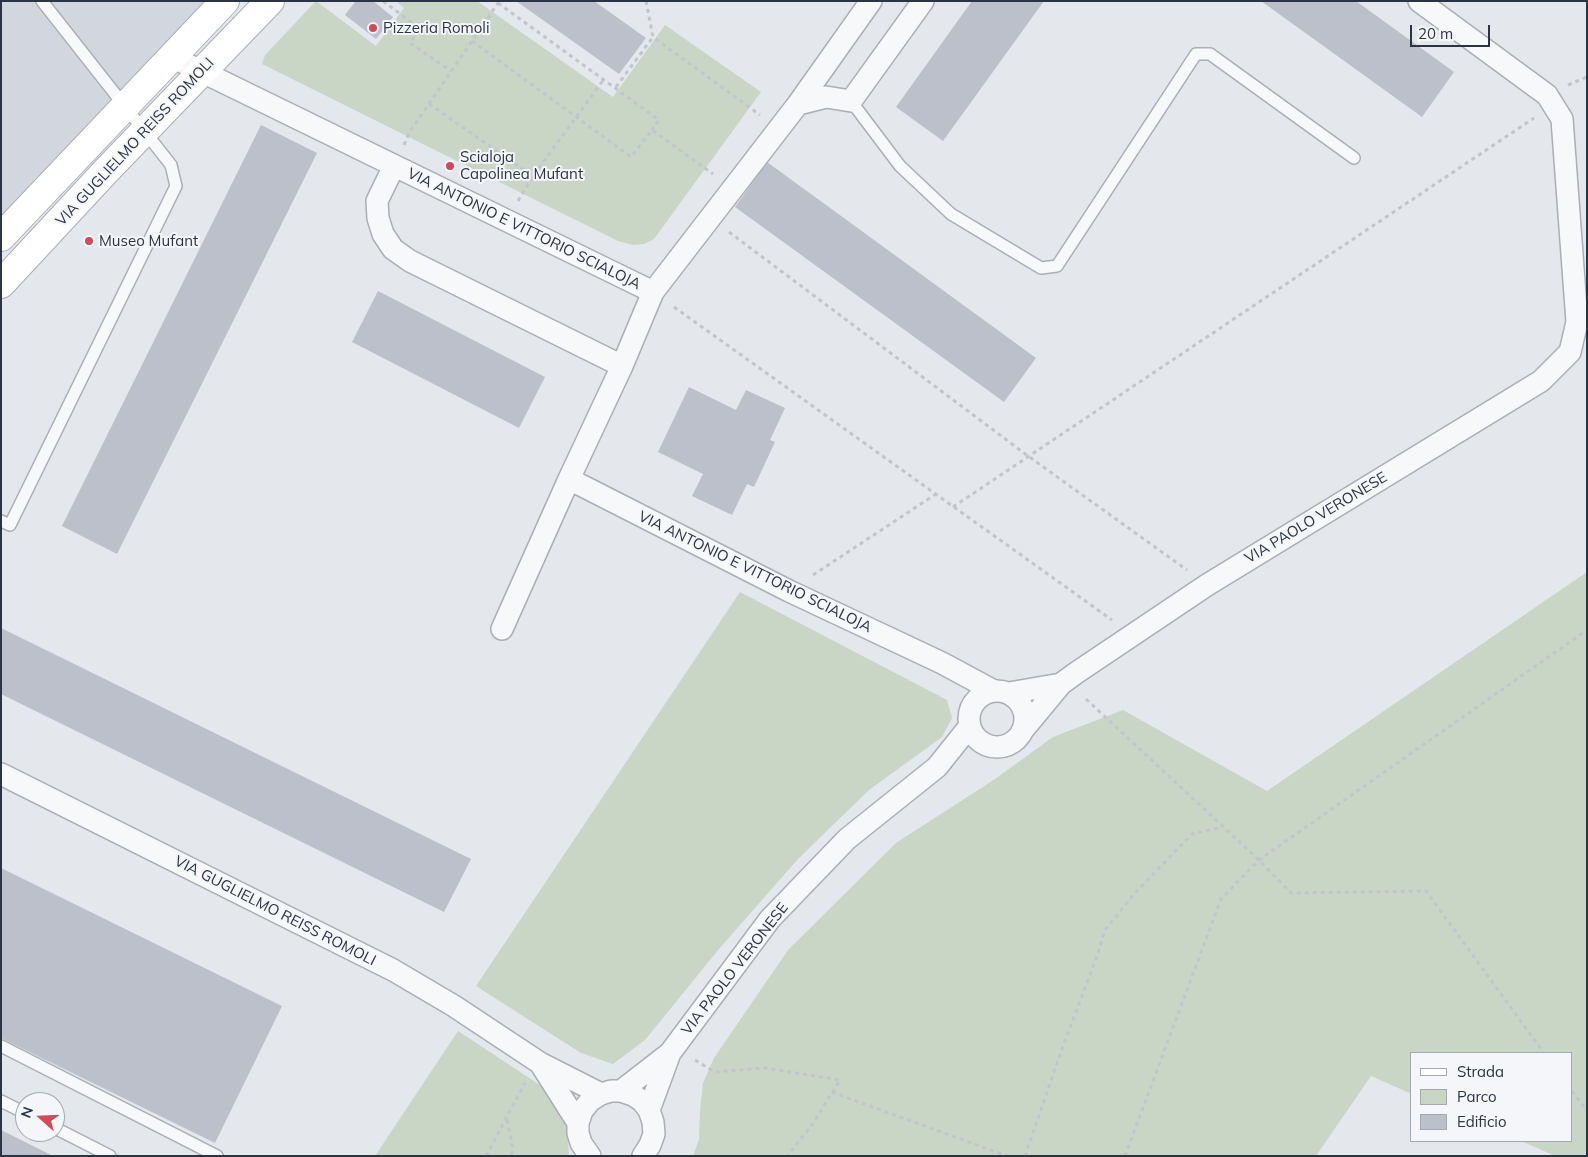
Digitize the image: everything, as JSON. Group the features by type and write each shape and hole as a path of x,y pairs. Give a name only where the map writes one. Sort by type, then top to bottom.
{"main road":[{"name":"VIA GUGLIELMO REISS ROMOLI","path":"1,237 225,1"},
{"name":"VIA GUGLIELMO REISS ROMOLI","path":"1,284 270,1"}],"street":[{"name":"VIA ANTONIO E VITTORIO SCIALOJA","path":"502,629 622,366 653,292 798,104 871,1"},
{"path":"798,104 826,97 851,101 923,1"},
{"path":"1419,1 1547,95 1554,106"},
{"name":"VIA ANTONIO E VITTORIO SCIALOJA","path":"172,57 653,292"},
{"name":"VIA PAOLO VERONESE","path":"1022,731 1061,684 1207,584 1541,381 1570,352 1577,322 1562,119 1554,106"},
{"name":"VIA ANTONIO E VITTORIO SCIALOJA","path":"394,166 377,201 378,218 383,234 393,249 410,261 622,366"},
{"name":"VIA ANTONIO E VITTORIO SCIALOJA","path":"569,479 789,591 1001,692"},
{"path":"942,663 970,717 973,735 980,742 988,746 1004,746 1012,743 1022,731 1025,723 1022,705 1016,698 1001,692 984,693 977,699 970,717"},
{"name":"VIA PAOLO VERONESE","path":"1001,692 1061,684"},
{"name":"VIA PAOLO VERONESE","path":"937,767 970,717"},
{"name":"VIA PAOLO VERONESE","path":"649,1110 670,1053 770,919 847,839 937,767 988,746"},
{"name":"VIA GUGLIELMO REISS ROMOLI","path":"1,774 393,970 454,1006 540,1063"},
{"name":"VIA PAOLO VERONESE","path":"581,1144 582,1111 590,1101 611,1093 670,1053"},
{"path":"540,1063 611,1093 632,1095 642,1101 649,1110 654,1134 643,1156"},
{"path":"540,1063 581,1144"}],"lane":[{"path":"1,521 10,526 176,186 171,164 42,1"},
{"path":"851,101 900,166 951,214 1041,268 1057,266 1196,54 1210,54 1354,158"},
{"path":"1,1046 217,1156"},
{"path":"1,1101 15,1108"},
{"path":"65,1133 110,1156"}],"path":[{"path":"383,1 420,29 410,43 451,71"},
{"path":"646,1 653,37 779,129"},
{"path":"394,166 409,133 472,41 496,2 616,87 659,120 631,157 472,41"},
{"path":"616,87 653,37"},
{"path":"429,104 533,176 604,79"},
{"path":"952,507 1554,106"},
{"path":"652,130 733,188"},
{"path":"710,218 1028,456 1207,584"},
{"path":"653,292 1132,635"},
{"path":"789,591 936,494"},
{"path":"1125,1156 1221,899 1259,860 1587,630"},
{"path":"1086,699 1259,860 1291,893 1426,891 1543,1052"},
{"path":"1024,1156 1105,930 1134,894 1192,834 1223,827"},
{"path":"692,1058 716,1072 765,1068 840,1080 812,1125 787,1156"},
{"path":"486,1156 507,1120 528,1077 540,1063"},
{"path":"832,1092 1007,1156"},
{"path":"1573,1092 1587,1112"},
{"path":"507,1120 513,1149 511,1156"}],"shaded area":[{"path":"1,1 209,1 1,220"}],"green space":[{"path":"316,1 376,46 404,8 396,1 477,1 613,97 665,25 761,92 654,239 644,244 633,245 618,241 262,64 265,55"},
{"path":"1587,572 1587,1156 1555,1156 1523,1142 1573,1142 1573,1052 1410,1052 1410,1093 1371,1076 1316,1156 693,1156 699,1139 703,1083 714,1058 788,950 896,843 995,779 1053,737 1123,710 1267,791"},
{"path":"740,592 947,700 952,718 942,737 869,790 798,859 719,949 645,1040 613,1064 581,1053 476,986"},
{"path":"458,1031 543,1087 562,1110 567,1126 569,1156 375,1156"}],"building":[{"name":"Pizzeria Romoli","path":"356,1 373,1 393,17 376,39 345,15"},
{"path":"516,1 594,1 646,38 619,74"},
{"path":"972,1 1044,1 943,141 896,107"},
{"path":"1261,1 1356,1 1454,72 1422,117"},
{"path":"261,125 317,153 117,554 62,526"},
{"path":"767,162 1036,358 1004,402 735,207"},
{"path":"378,291 545,377 519,428 352,342"},
{"path":"689,387 736,410 746,390 785,408 770,440 775,442 754,487 747,484 732,515 692,496 703,474 658,452"},
{"path":"1,628 471,859 444,912 1,694"},
{"path":"1,868 282,1006 215,1143 1,1038"},
{"path":"1,1130 15,1137 15,1142 25,1142 53,1156 1,1156"}],"place":[{"name":"Pizzeria Romoli","path":"373,28"},
{"name":"Scialoja Capolinea Mufant","path":"450,166"},
{"name":"Museo Mufant","path":"89,241"}]}
